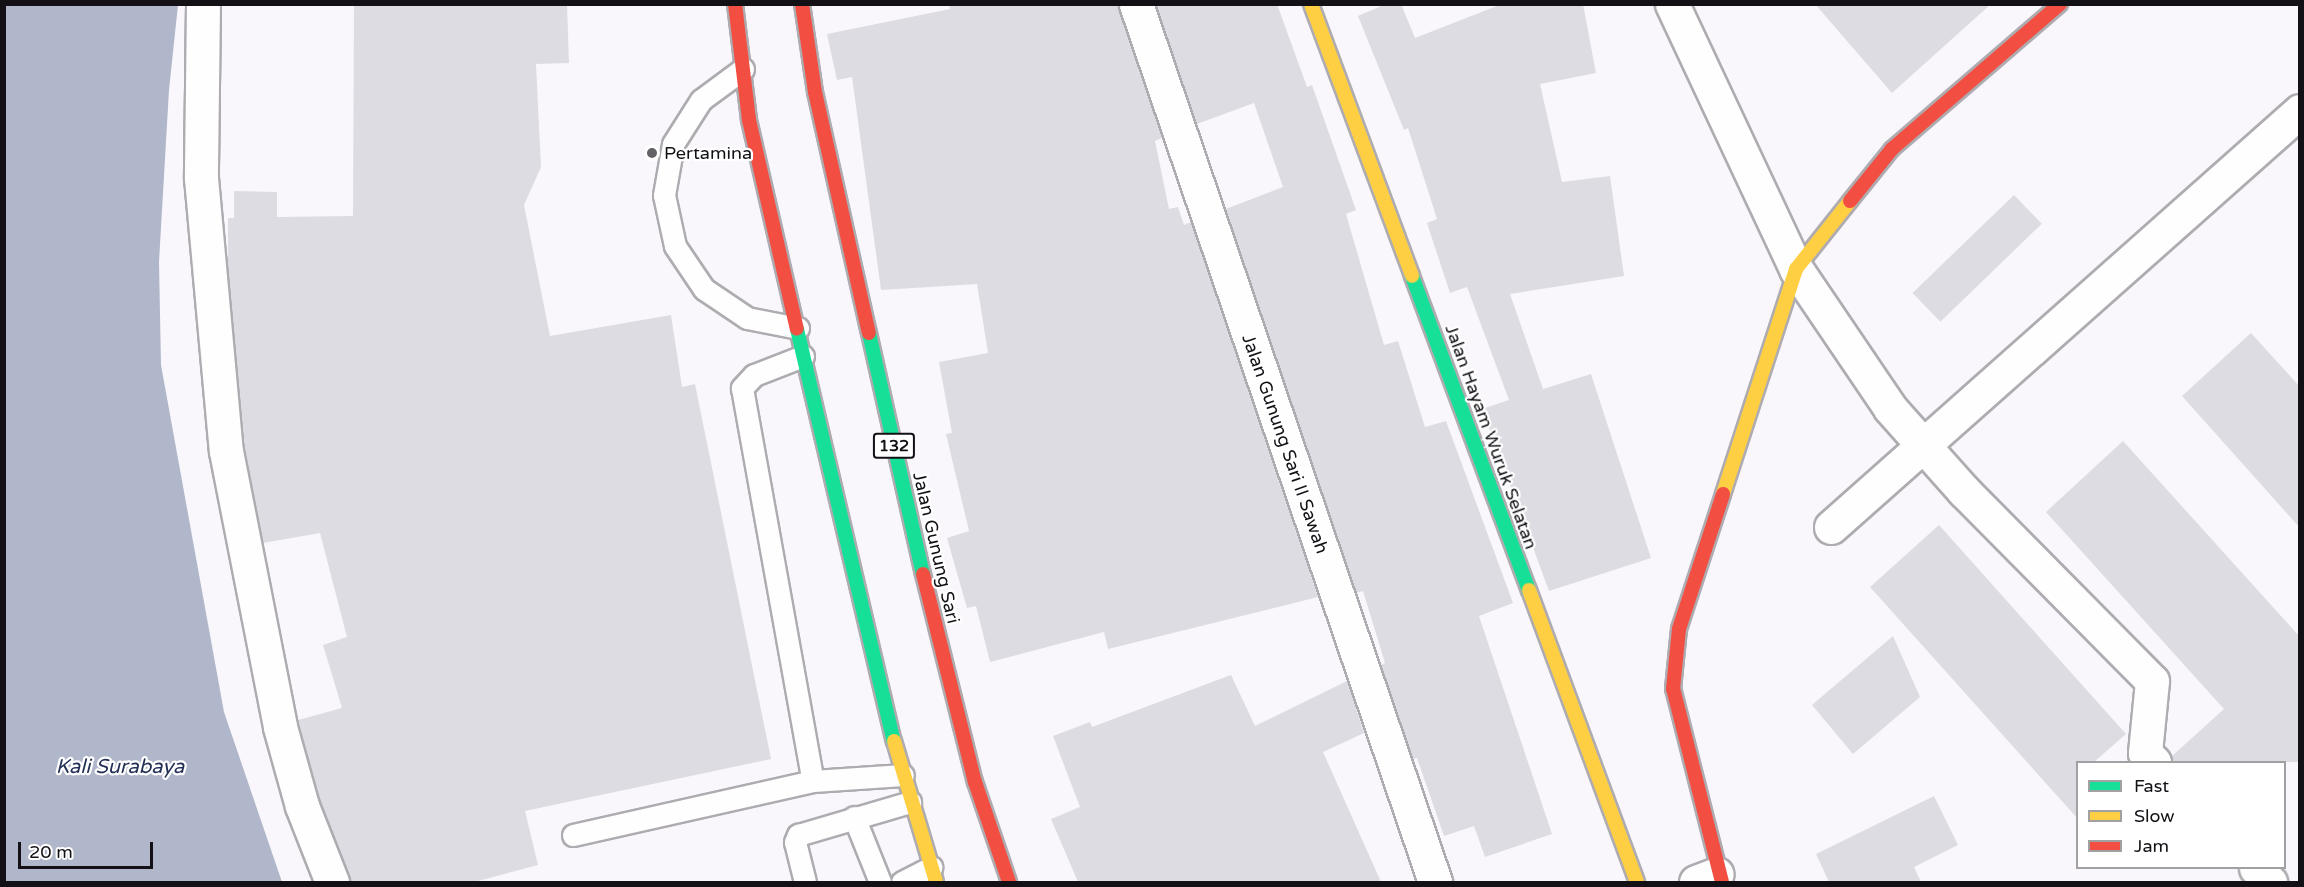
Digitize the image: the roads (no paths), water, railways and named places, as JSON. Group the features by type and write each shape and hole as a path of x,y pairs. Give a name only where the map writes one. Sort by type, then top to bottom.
{"street":[{"path":"203,4 201,178 226,451 280,727 302,806 332,882"},
{"path":"735,4 749,120 798,328 867,642 910,802 934,875"},
{"name":"Jalan Gunung Sari","path":"802,4 815,92 934,625 975,782 1009,882"},
{"name":"Jalan Gunung Sari II Sawah","path":"1136,4 1435,882"},
{"name":"Jalan Hayam Wuruk Selatan","path":"1311,4 1637,882"},
{"path":"1672,4 1796,269 1890,408 1923,447 2152,681 2145,753 2153,761"},
{"path":"1712,880 1673,689 1679,629 1796,269 1892,149 2060,4"},
{"path":"1831,527 2300,111"},
{"path":"2258,869 2270,882"}],"lane":[{"path":"743,69 701,100 673,144 664,195 675,246 704,289 747,318 798,328"},
{"path":"803,356 754,375 742,387 813,781"},
{"path":"573,835 813,781 903,775"},
{"path":"806,882 795,842 798,835 910,802"},
{"path":"855,817 880,882"},
{"path":"902,882 934,875"}],"water":[{"name":"Kali Surabaya","path":"5,4 178,5 169,90 159,262 161,365 224,712 282,882 5,882"}],"place":[{"name":"Pertamina","path":"652,153"}]}
